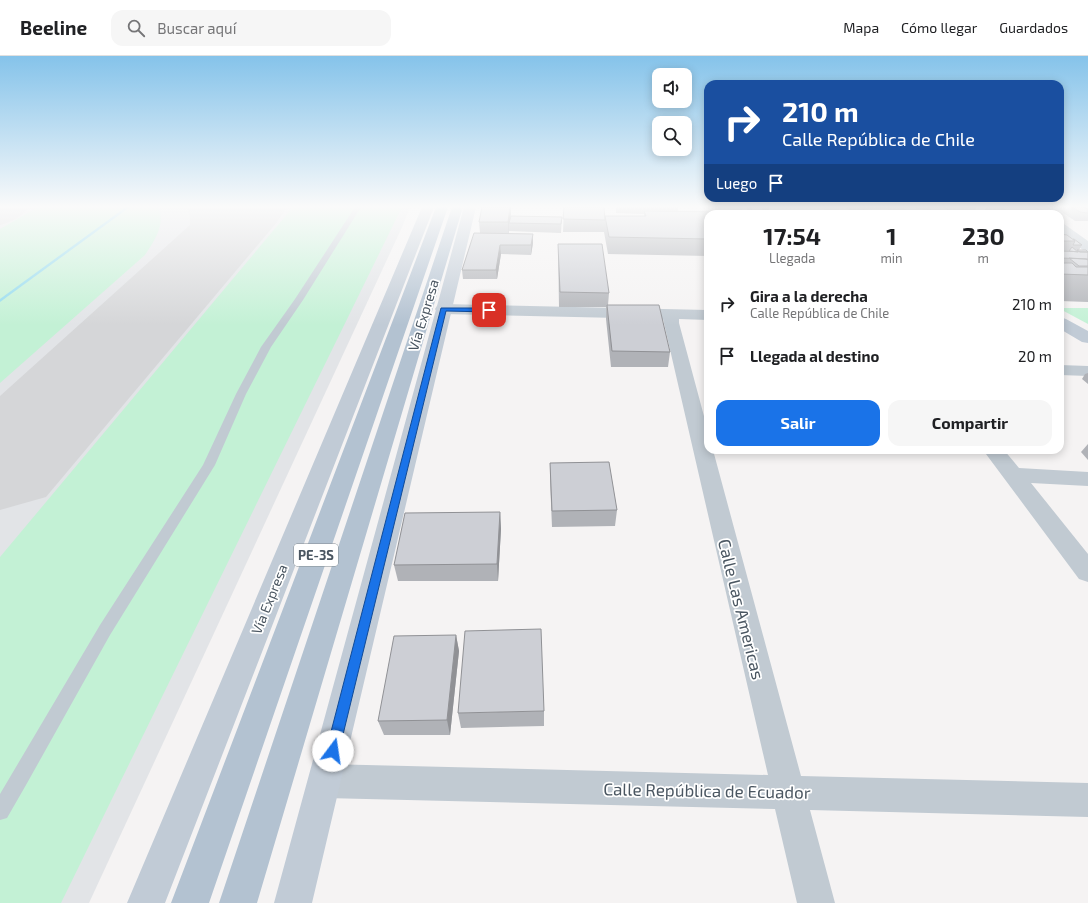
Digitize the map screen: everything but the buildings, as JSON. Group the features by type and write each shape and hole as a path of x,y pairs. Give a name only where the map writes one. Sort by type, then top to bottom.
{"main road":[{"name":"Vía Expresa","path":"146,903 412,247"},
{"name":"Vía Expresa","path":"190,903 428,247"},
{"name":"Vía Expresa","path":"238,903 445,247"},
{"name":"Vía Expresa","path":"293,903 460,247"},
{"path":"1064,315 1088,329"},
{"path":"1064,324 1088,338"}],"street":[{"path":"443,309 704,315"},
{"name":"Calle Las Americas","path":"671,315 671,323 816,903"},
{"path":"1064,370 1088,371"},
{"path":"996,454 1088,572"},
{"path":"1012,475 1088,479"},
{"name":"Calle República de Ecuador","path":"325,781 1088,800"}],"lane":[{"path":"0,811 20,780 105,630 209,465 241,394 266,346 299,300 333,247"}],"shaded area":[{"path":"0,247 393,247 89,903 0,903"}],"green space":[{"path":"0,247 150,247 145,255 0,383"},
{"path":"260,247 383,247 61,903 0,903 0,557"},
{"path":"1064,308 1088,308 1088,324 1064,311"}],"waterway":[{"path":"0,301 74,247"}],"taxiway":[{"path":"194,267 201,247"}],"runway":[{"path":"0,467 214,247"}],"route":[{"path":"333,751 443,309 489,310"}]}
